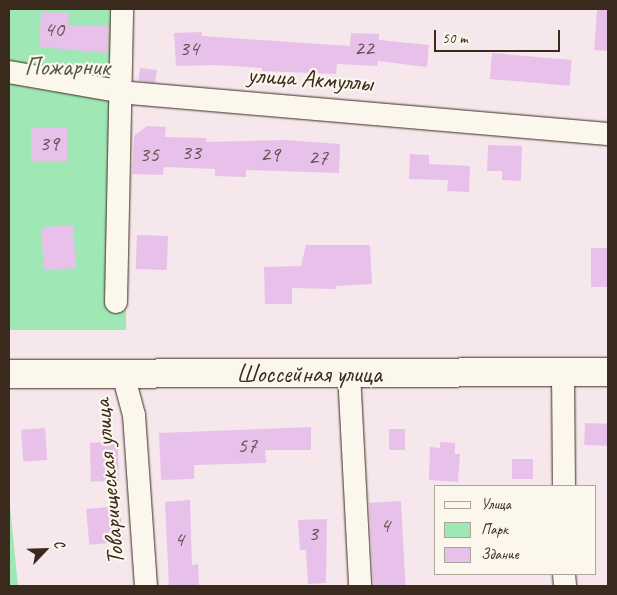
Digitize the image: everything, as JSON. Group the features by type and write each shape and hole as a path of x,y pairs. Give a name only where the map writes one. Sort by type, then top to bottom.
{"main road":[{"name":"Шоссейная улица","path":"9,374 608,372"}],"street":[{"path":"116,302 122,9"},
{"name":"улица Акмуллы","path":"9,72 120,91 608,134"},
{"path":"563,373 564,485"},
{"name":"Товарищеская улица","path":"123,374 134,415 146,586"},
{"path":"349,374 360,586"}],"green space":[{"name":"Пожарник","path":"9,9 126,9 126,330 9,330"},
{"path":"9,496 18,586 9,586"}],"building":[{"path":"597,9 608,9 608,51 594,50"},
{"path":"41,12 69,13 68,25 109,26 108,53 39,47"},
{"path":"202,32 202,36 350,46 351,33 379,34 379,40 429,45 427,67 378,61 377,66 337,64 336,74 262,71 262,68 215,65 176,66 174,33"},
{"path":"492,53 572,60 569,86 490,79"},
{"path":"140,68 157,70 155,83 138,81"},
{"path":"147,126 166,127 165,137 206,138 206,142 284,140 340,144 339,173 246,170 246,177 215,176 215,169 164,167 163,175 132,174 134,136"},
{"path":"31,128 67,128 67,161 31,161"},
{"path":"488,145 522,146 521,181 502,180 502,171 487,171"},
{"path":"410,154 429,155 429,164 470,166 469,192 447,191 448,180 409,179"},
{"path":"73,225 76,268 44,270 41,227"},
{"path":"137,235 168,236 167,270 136,269"},
{"path":"306,245 370,245 372,284 336,286 336,289 292,288 292,304 265,304 264,267 301,266"},
{"path":"591,248 608,248 608,287 591,287"},
{"path":"585,423 608,424 607,446 584,445"},
{"path":"311,427 311,450 265,450 266,463 194,465 194,479 161,480 159,433"},
{"path":"45,428 47,460 23,462 21,430"},
{"path":"389,429 405,429 405,450 389,450"},
{"path":"90,442 118,442 119,481 91,481"},
{"path":"440,442 455,443 455,454 460,454 458,482 429,480 430,447 440,448"},
{"path":"512,459 533,459 533,479 512,479"},
{"path":"190,500 192,565 198,564 199,586 169,586 165,502"},
{"path":"401,501 405,586 373,586 369,503"},
{"path":"120,506 123,542 89,545 86,509"},
{"path":"327,519 326,583 308,584 306,550 300,550 298,520"}]}
